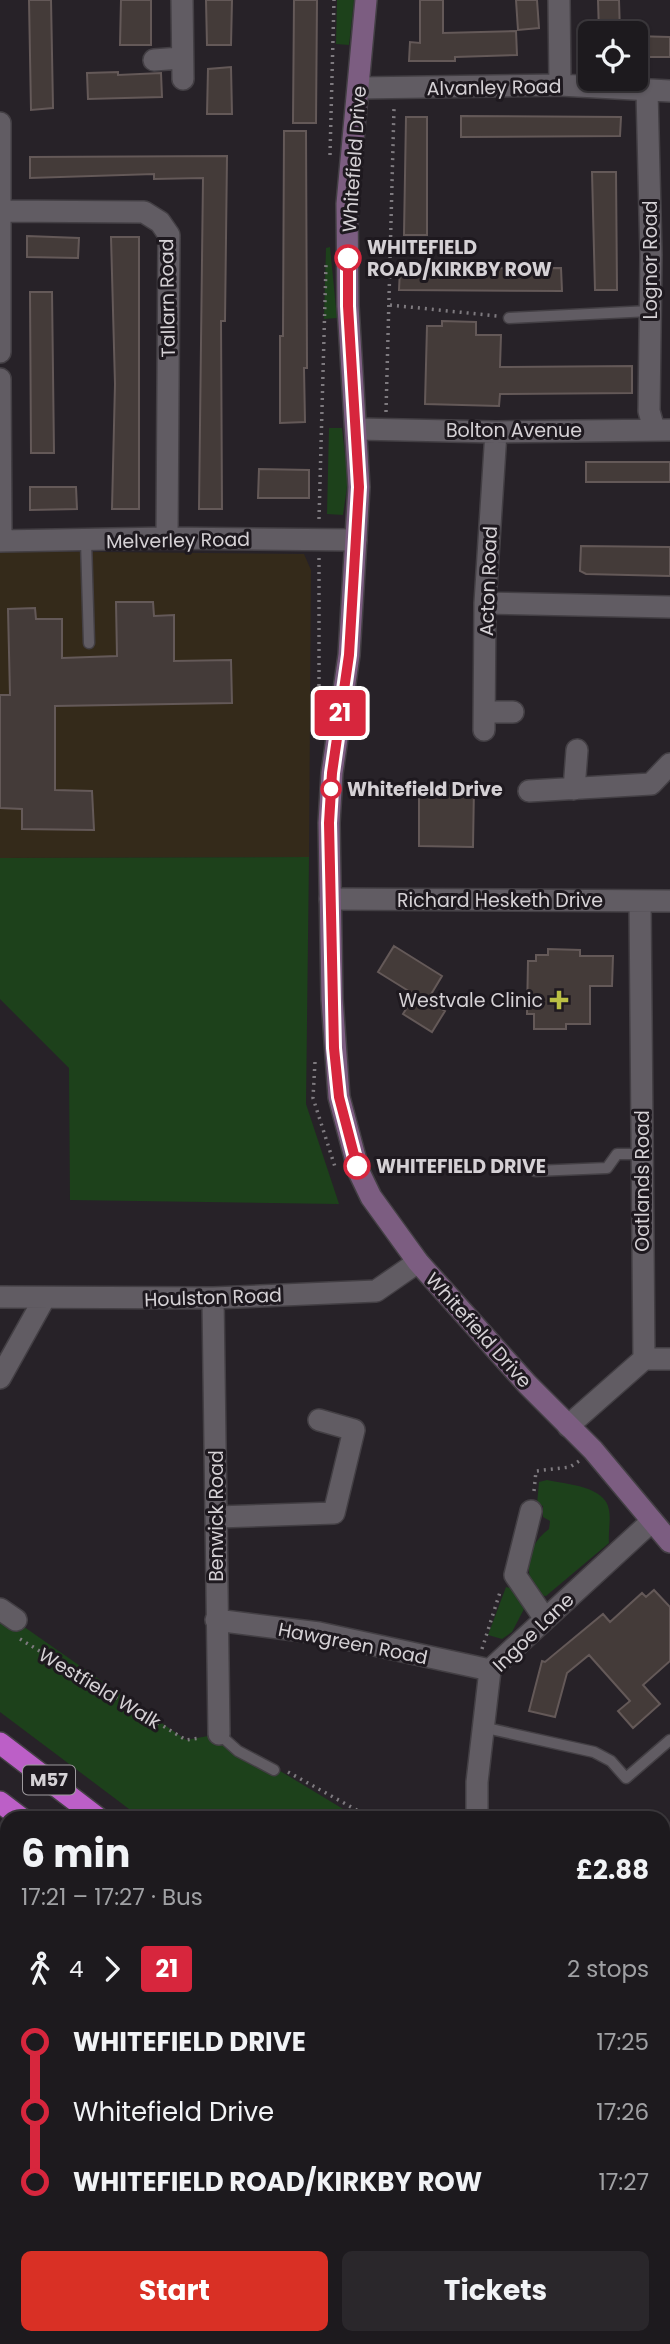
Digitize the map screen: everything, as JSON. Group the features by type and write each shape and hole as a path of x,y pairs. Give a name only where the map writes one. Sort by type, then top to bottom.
{"highway":[{"name":"M57","path":"0,1743 89,1811"}],"main road":[{"name":"Whitefield Drive","path":"366,0 347,204 348,306 358,429 359,487 349,655 332,773 330,899 334,1048 339,1097 359,1172 372,1197 418,1262 593,1450 670,1542"}],"street":[{"path":"153,60 182,69 182,0"},
{"path":"559,0 560,85"},
{"name":"Alvanley Road","path":"359,88 578,86"},
{"name":"Lognor Road","path":"647,91 649,411 662,429"},
{"name":"Alvanley Road","path":"648,91 670,91"},
{"path":"0,123 0,352"},
{"name":"Tallarn Road","path":"2,211 144,212 160,222 169,235 167,538"},
{"path":"0,379 1,541"},
{"name":"Bolton Avenue","path":"358,429 496,432 662,429"},
{"name":"Acton Road","path":"496,432 485,603 485,721 513,712"},
{"name":"Melverley Road","path":"1,541 167,538 356,540"},
{"path":"485,603 670,607"},
{"path":"574,789 577,750"},
{"path":"529,791 651,784 670,764"},
{"name":"Richard Hesketh Drive","path":"330,899 670,901"},
{"name":"Oatlands Road","path":"640,901 644,1359"},
{"name":"Houlston Road","path":"0,1297 213,1298 376,1291 418,1262"},
{"name":"Benwick Road","path":"213,1298 219,1734"},
{"path":"0,1378 44,1299"},
{"path":"568,1426 644,1359 670,1359"},
{"path":"217,1517 334,1513 354,1430 319,1420"},
{"path":"531,1511 514,1575 545,1619"},
{"name":"Ingoe Lane","path":"477,1811 483,1669 545,1619 652,1521"},
{"name":"Hawgreen Road","path":"216,1620 318,1633 483,1669"}],"lane":[{"path":"509,318 650,311"},
{"path":"86,541 89,643"},
{"path":"535,1171 596,1171 607,1168 617,1154 642,1154"},
{"path":"482,1727 594,1752 611,1761 626,1778 670,1740"},
{"path":"219,1734 238,1751 274,1770"}],"path":[{"path":"386,430 395,88"},
{"path":"389,305 509,318"},
{"path":"531,1511 536,1471 570,1467 593,1450"},
{"path":"483,1669 503,1583 514,1575"},
{"name":"Westfield Walk","path":"8,1615 18,1638 186,1740 219,1734"},
{"path":"274,1770 293,1773 359,1811"}],"shaded area":[{"path":"0,551 304,554 311,570 309,857 0,858"}],"green space":[{"path":"337,0 354,0 349,45 336,44"},
{"path":"330,247 337,318 324,319 326,248"},
{"path":"329,428 342,428 348,480 343,515 327,514"},
{"path":"309,857 306,1104 339,1204 70,1200 69,1068 0,999 0,858"},
{"path":"547,1480 593,1491 606,1502 610,1518 609,1543 546,1596 536,1595 530,1577 529,1559 536,1543 549,1529 550,1521 543,1517 543,1506 537,1504 539,1482"},
{"path":"506,1587 510,1588 524,1609 512,1632 502,1639 488,1635"},
{"path":"0,1610 186,1740 219,1734 346,1811 132,1811 0,1712"}],"building":[{"path":"29,0 51,0 53,108 31,110"},
{"path":"121,0 151,0 151,45 120,45"},
{"path":"206,0 232,0 231,45 207,45"},
{"path":"294,0 317,0 316,123 293,123"},
{"path":"420,0 443,0 443,33 516,31 517,55 455,57 455,61 409,61 410,42 420,43"},
{"path":"516,0 537,0 539,28 518,30"},
{"path":"598,0 619,0 620,21 599,21"},
{"path":"648,36 670,37 670,57 648,57"},
{"path":"231,67 232,114 207,114 208,69"},
{"path":"118,72 118,75 161,73 162,97 88,99 87,73"},
{"path":"461,116 621,117 620,136 461,137"},
{"path":"406,117 427,117 427,235 404,235"},
{"path":"284,131 306,131 307,368 304,368 305,422 280,423 280,336 283,336"},
{"path":"227,156 225,321 221,321 222,509 199,509 203,178 154,179 154,174 30,178 30,157"},
{"path":"592,172 616,172 617,290 595,290"},
{"path":"27,236 79,238 78,258 27,257"},
{"path":"111,237 139,237 139,509 112,509 115,384"},
{"path":"561,268 562,291 399,290 400,269"},
{"path":"30,292 52,292 54,453 31,453"},
{"path":"442,321 476,322 476,335 501,335 500,367 632,366 632,393 500,394 499,406 425,404 427,326 442,326"},
{"path":"586,462 670,462 670,482 586,482"},
{"path":"259,469 309,470 309,498 258,498"},
{"path":"30,487 76,487 77,509 30,510"},
{"path":"581,546 670,547 670,576 586,574 580,571"},
{"path":"116,602 153,602 154,616 174,615 174,661 231,660 232,703 55,706 55,790 92,791 94,830 22,829 22,809 0,808 0,695 10,695 8,609 35,608 36,619 62,619 62,658 117,656"},
{"path":"419,785 474,786 473,847 419,846"},
{"path":"394,946 442,976 427,1001 445,1011 432,1032 403,1014 415,995 378,972"},
{"name":"Westvale Clinic","path":"548,949 580,950 580,956 613,956 612,986 590,986 590,1024 566,1024 566,1029 534,1029 534,1014 527,1014 528,961 536,961 536,955 548,955"},
{"path":"654,1590 670,1607 670,1661 643,1685 660,1704 633,1728 618,1711 630,1701 589,1655 567,1673 555,1717 529,1711 542,1661 545,1662 603,1614 610,1622 642,1593 646,1597"}],"bus line":[{"name":"21","path":"348,258 348,306 358,429 359,487 349,655 332,773 329,823 334,1048 339,1097 357,1166"}],"place":[{"name":"WHITEFIELD ROAD/KIRKBY ROW","path":"348,258"},
{"name":"Whitefield Drive","path":"331,789"},
{"name":"Westvale Clinic","path":"559,1000"},
{"name":"WHITEFIELD DRIVE","path":"357,1166"}]}
